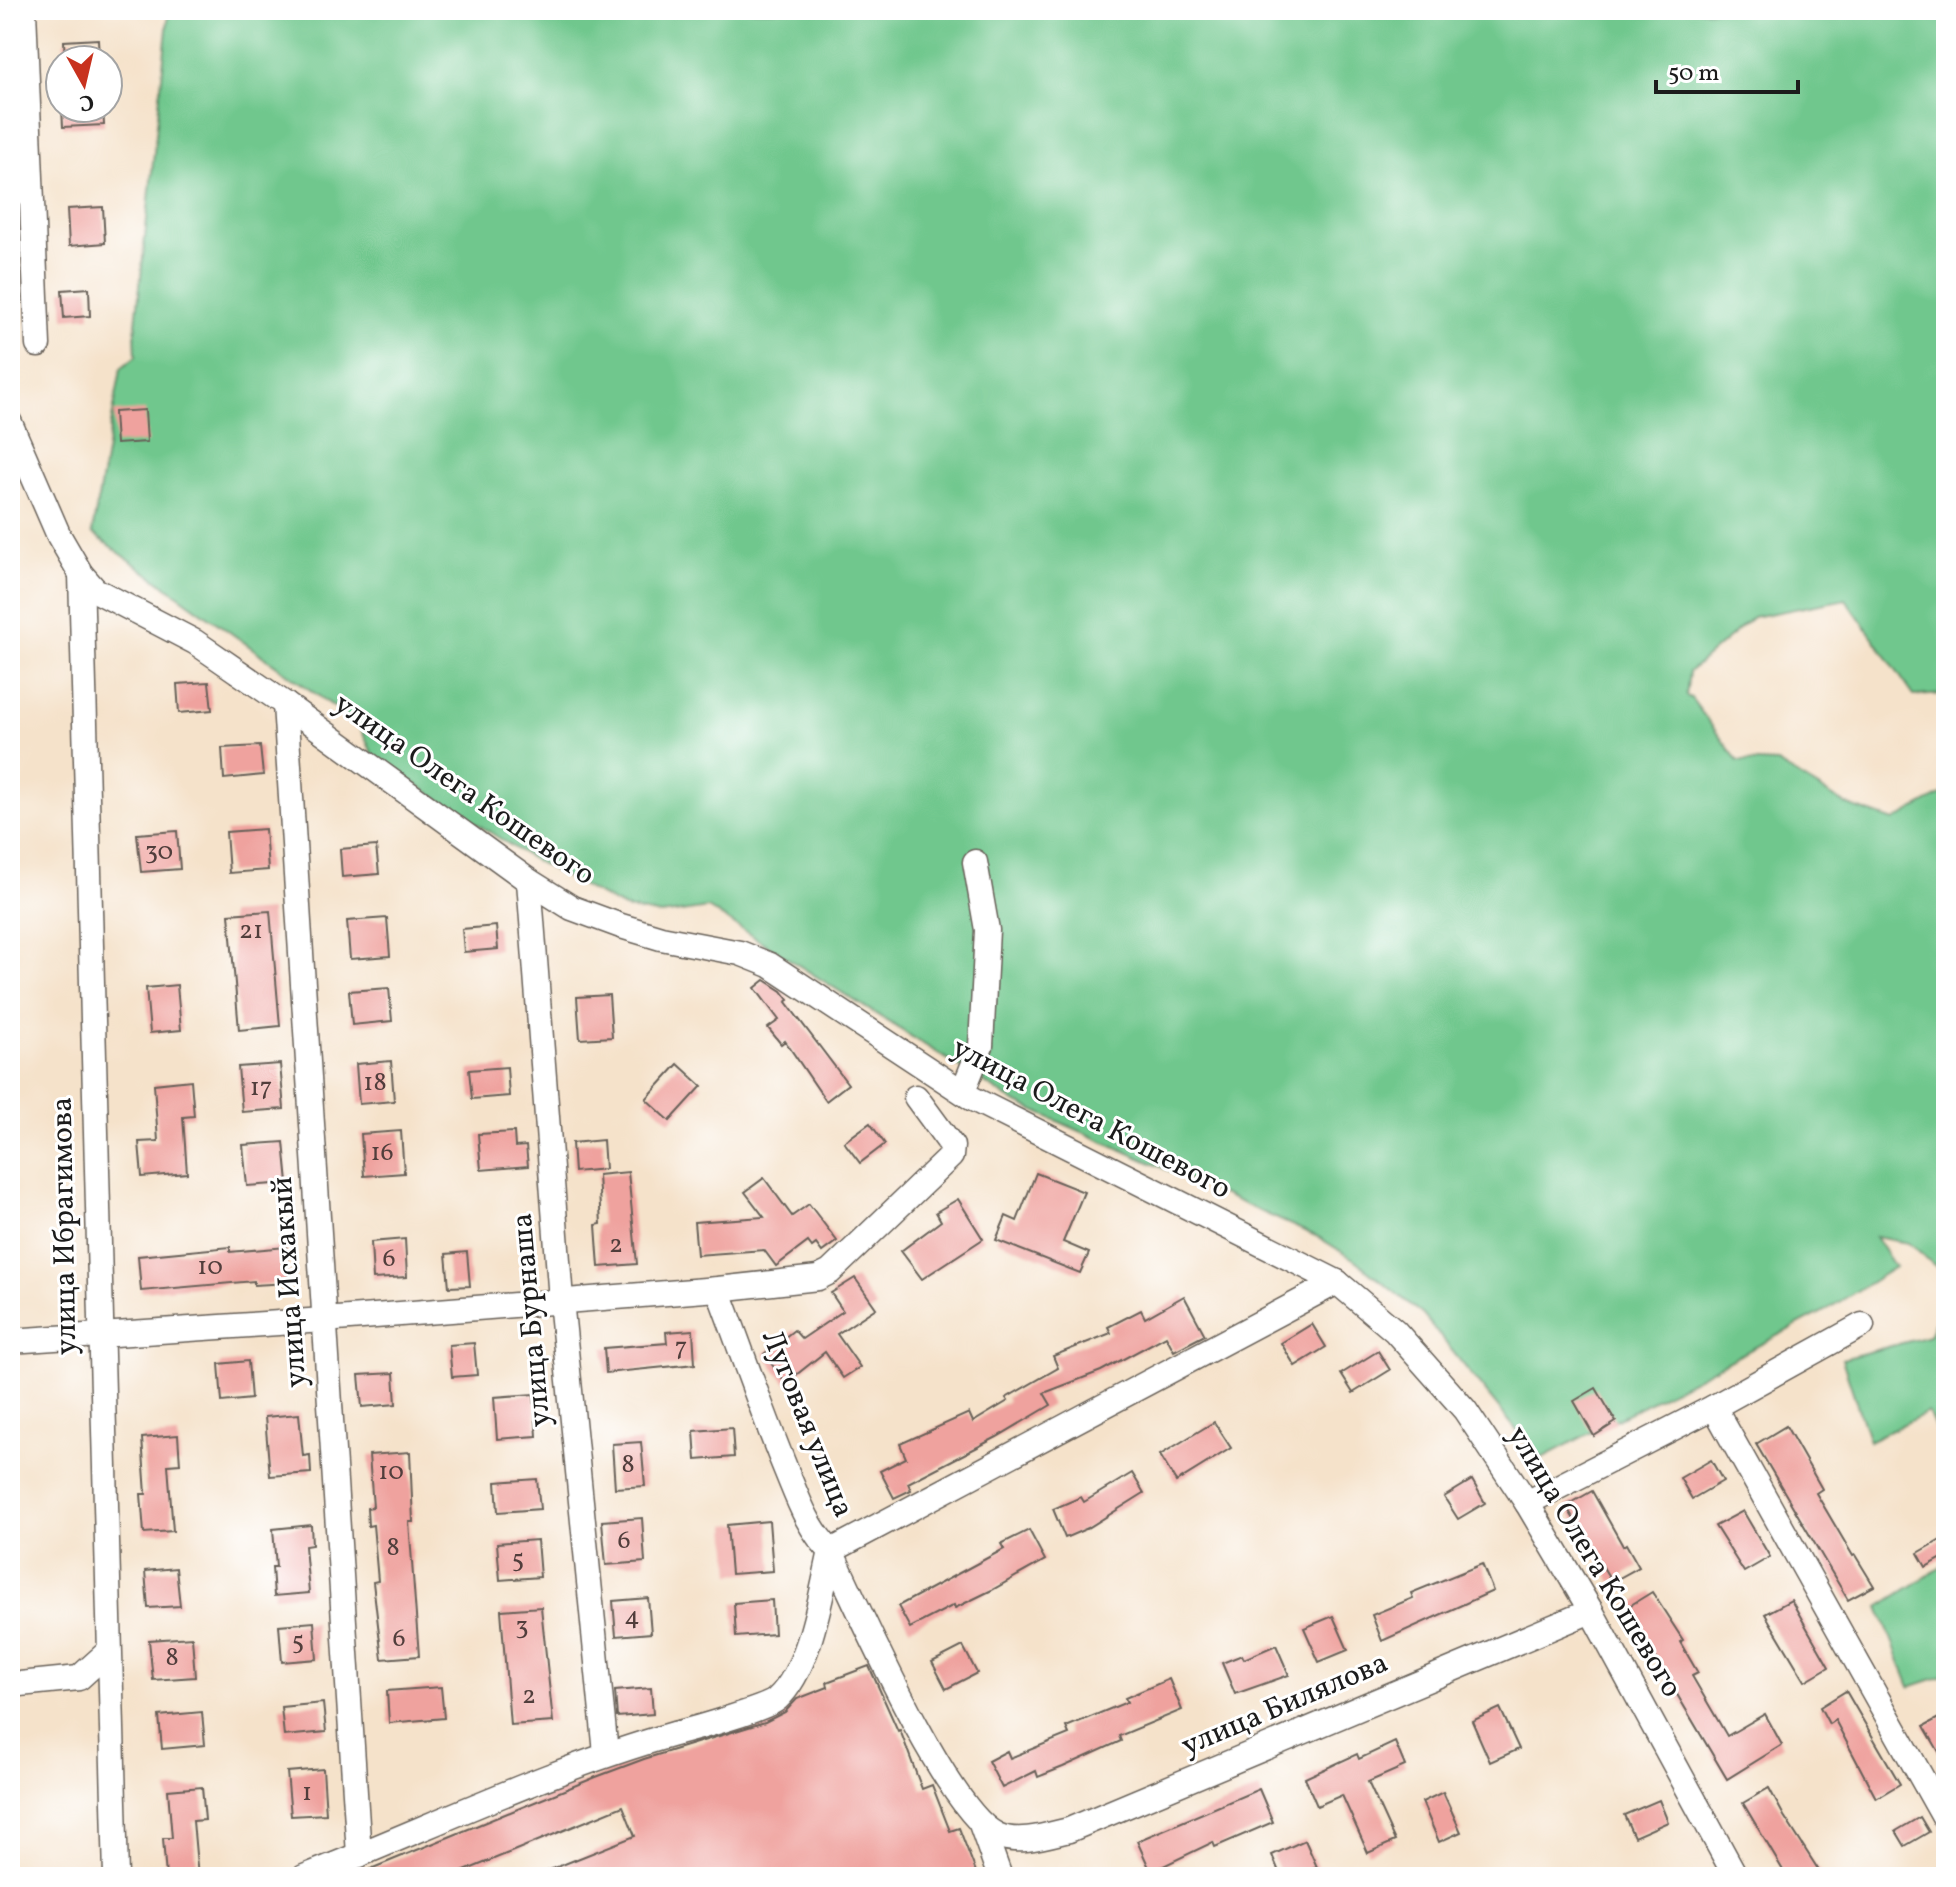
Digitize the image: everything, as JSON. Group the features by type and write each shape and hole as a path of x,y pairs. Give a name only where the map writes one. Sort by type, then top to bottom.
{"street":[{"path":"24,10 38,345"},
{"path":"10,423 53,524 81,574"},
{"name":"улица Олега Кошевого","path":"81,574 95,590 195,642 529,881 572,908 661,938 740,953 770,965 963,1091 1337,1282 1395,1331 1465,1410 1527,1503 1591,1611 1736,1877"},
{"name":"улица Ибрагимова","path":"81,574 116,1877"},
{"name":"улица Исхакый","path":"285,704 359,1855"},
{"path":"963,1091 981,1046 987,930 975,862"},
{"name":"улица Бурнаша","path":"529,881 561,1300 606,1753"},
{"name":"Луговая улица","path":"916,1097 952,1146 951,1156 938,1171 830,1272 803,1281 718,1289 772,1436 804,1512 817,1538 831,1551 1337,1282"},
{"path":"10,1341 718,1289"},
{"path":"1527,1503 1714,1407 1862,1325"},
{"path":"1714,1407 1946,1821"},
{"path":"304,1877 606,1753 693,1729 776,1701 791,1682 804,1653 831,1551"},
{"path":"831,1551 913,1717 958,1797 990,1830 1000,1877"},
{"name":"улица Билялова","path":"990,1830 1031,1839 1069,1830 1591,1611"},
{"path":"10,1685 79,1678 109,1651"}],"green space":[{"path":"169,10 1946,10 1946,694 1914,696 1846,599 1753,617 1689,672 1686,696 1691,698 1738,761 1777,763 1845,804 1894,821 1946,792 1946,1275 1908,1243 1875,1237 1895,1267 1823,1312 1540,1459 1423,1315 1355,1260 1318,1237 1015,1102 708,908 661,915 624,908 530,858 374,757 359,725 92,533 121,368 136,356 135,333"},
{"path":"1946,1293 1946,1452 1928,1412 1869,1441 1842,1359 1929,1336"},
{"path":"1946,1564 1946,1675 1910,1687 1879,1607"}],"building":[{"path":"98,39 98,44 64,44 64,41"},
{"path":"63,124 104,124 104,125 63,127"},
{"path":"103,207 105,243 69,246 67,209"},
{"path":"89,288 90,316 64,318 62,290"},
{"path":"145,410 147,442 116,444 114,412"},
{"path":"209,682 212,710 179,713 177,684"},
{"path":"260,746 263,775 224,779 222,748"},
{"path":"265,829 268,870 229,873 226,832"},
{"path":"177,831 180,869 141,872 137,834"},
{"path":"376,846 379,874 342,877 340,849"},
{"path":"270,911 280,1026 239,1030 229,914"},
{"path":"387,918 390,956 350,959 347,921"},
{"path":"496,926 498,949 464,952 462,929"},
{"path":"765,980 782,991 789,1000 786,1002 848,1084 826,1101 785,1041 781,1044 768,1028 779,1020 755,988"},
{"path":"177,985 181,1030 150,1033 146,988"},
{"path":"389,988 392,1021 352,1025 349,991"},
{"path":"609,995 612,1037 580,1039 577,997"},
{"path":"391,1061 394,1101 359,1104 356,1064"},
{"path":"280,1064 284,1109 242,1112 238,1067"},
{"path":"678,1064 702,1086 670,1121 646,1099"},
{"path":"507,1067 509,1096 472,1099 469,1070"},
{"path":"191,1080 194,1116 183,1117 187,1173 142,1177 139,1142 158,1141 154,1084"},
{"path":"870,1123 885,1144 860,1163 844,1142"},
{"path":"401,1131 404,1173 364,1176 361,1134"},
{"path":"514,1132 515,1147 526,1146 528,1166 481,1170 478,1134"},
{"path":"603,1140 605,1169 574,1172 572,1143"},
{"path":"284,1142 288,1183 247,1186 243,1145"},
{"path":"628,1172 637,1264 599,1267 596,1225 601,1224 598,1175"},
{"path":"1036,1173 1084,1192 1063,1242 1089,1253 1080,1273 996,1240 1006,1216 1017,1221"},
{"path":"764,1178 792,1216 809,1204 837,1241 822,1252 816,1244 812,1247 808,1242 776,1266 764,1250 697,1255 694,1222 764,1217 745,1192"},
{"path":"958,1199 983,1239 922,1279 901,1251 941,1221 936,1212"},
{"path":"405,1239 407,1277 373,1279 371,1242"},
{"path":"230,1247 230,1252 286,1247 289,1283 254,1285 254,1281 141,1291 138,1256"},
{"path":"467,1252 470,1286 449,1287 446,1254"},
{"path":"855,1278 876,1308 837,1334 860,1367 843,1378 825,1352 786,1383 764,1354 794,1330 802,1339 843,1311 831,1293"},
{"path":"1184,1296 1205,1335 1174,1351 1166,1336 1101,1371 1044,1393 1051,1405 908,1483 911,1490 894,1498 880,1471 906,1458 900,1444 969,1413 973,1422 1008,1401 1006,1398 1058,1368 1053,1356 1111,1333 1108,1327 1141,1310 1145,1318"},
{"path":"1312,1324 1326,1347 1295,1366 1281,1343"},
{"path":"693,1330 695,1364 606,1373 604,1348 667,1343 666,1332"},
{"path":"474,1343 477,1375 452,1377 449,1345"},
{"path":"1378,1351 1390,1370 1353,1393 1341,1374"},
{"path":"248,1361 251,1399 222,1402 219,1364"},
{"path":"394,1373 396,1404 362,1407 359,1375"},
{"path":"1596,1388 1616,1422 1594,1436 1574,1401"},
{"path":"534,1394 537,1436 497,1439 494,1397"},
{"path":"299,1414 303,1456 310,1455 311,1473 270,1476 265,1417"},
{"path":"1214,1422 1231,1448 1176,1482 1160,1455"},
{"path":"1786,1426 1822,1489 1816,1493 1874,1586 1848,1600 1756,1444"},
{"path":"732,1428 734,1457 696,1460 694,1431"},
{"path":"178,1435 180,1464 168,1465 173,1531 144,1533 141,1494 146,1494 142,1438"},
{"path":"641,1442 645,1486 615,1488 612,1444"},
{"path":"410,1452 413,1522 409,1522 419,1656 382,1659 373,1582 378,1581 373,1525 368,1526 367,1508 373,1507 369,1455"},
{"path":"1711,1460 1723,1481 1692,1499 1680,1478"},
{"path":"1132,1473 1144,1493 1088,1528 1065,1538 1053,1509 1081,1497 1084,1502"},
{"path":"537,1479 540,1509 498,1512 496,1482"},
{"path":"1472,1480 1485,1503 1458,1519 1444,1497"},
{"path":"1592,1491 1623,1546 1626,1544 1639,1567 1612,1582 1566,1506"},
{"path":"1743,1511 1770,1557 1744,1572 1715,1526"},
{"path":"642,1518 645,1562 606,1565 602,1521"},
{"path":"769,1521 773,1571 731,1574 727,1525"},
{"path":"311,1525 312,1545 305,1546 309,1593 274,1596 272,1567 276,1567 273,1529"},
{"path":"1029,1530 1045,1560 992,1590 910,1628 898,1606 1004,1549 1001,1544"},
{"path":"1946,1537 1946,1556 1926,1567 1918,1553"},
{"path":"537,1540 540,1577 500,1580 497,1543"},
{"path":"1482,1564 1493,1591 1382,1641 1372,1615 1413,1598 1411,1593"},
{"path":"176,1568 180,1606 148,1608 145,1571"},
{"path":"1652,1592 1683,1640 1680,1642 1698,1673 1692,1676 1727,1736 1765,1714 1782,1745 1727,1779 1626,1608"},
{"path":"648,1598 651,1633 616,1636 613,1601"},
{"path":"772,1600 774,1634 736,1637 734,1603"},
{"path":"1791,1600 1829,1667 1805,1681 1765,1614"},
{"path":"541,1607 553,1722 510,1725 501,1610"},
{"path":"1333,1616 1348,1650 1319,1662 1304,1628"},
{"path":"314,1622 317,1659 282,1662 279,1625"},
{"path":"192,1637 195,1677 153,1680 149,1640"},
{"path":"1276,1645 1289,1675 1235,1694 1222,1663 1242,1655 1244,1659"},
{"path":"963,1646 977,1673 946,1689 932,1662"},
{"path":"869,1666 900,1730 922,1789 932,1785 950,1831 959,1828 978,1877 532,1877 635,1836 623,1806 450,1877 351,1877 644,1759 765,1722 785,1712 797,1699 828,1687 827,1682"},
{"path":"1169,1679 1182,1710 1119,1736 1121,1741 1063,1767 1038,1777 1036,1771 1002,1788 988,1761 1007,1751 1010,1758 1069,1734 1066,1727 1127,1702 1125,1698"},
{"path":"441,1687 444,1718 389,1723 387,1691"},
{"path":"651,1688 653,1714 617,1717 615,1691"},
{"path":"1846,1691 1900,1784 1876,1798 1835,1720 1829,1724 1820,1707"},
{"path":"323,1703 326,1732 284,1736 281,1707"},
{"path":"1500,1708 1519,1749 1490,1762 1472,1721"},
{"path":"202,1712 205,1745 162,1749 159,1716"},
{"path":"1946,1714 1946,1764 1924,1726"},
{"path":"1395,1742 1405,1766 1368,1782 1395,1841 1368,1853 1342,1795 1317,1806 1305,1778 1357,1754 1359,1759"},
{"path":"323,1769 326,1814 291,1816 287,1772"},
{"path":"202,1787 205,1820 193,1821 198,1877 166,1877 163,1838 172,1838 168,1790"},
{"path":"1769,1788 1823,1877 1787,1877 1743,1803"},
{"path":"1259,1789 1273,1822 1215,1847 1213,1842 1151,1872 1137,1841"},
{"path":"1443,1792 1461,1832 1439,1842 1422,1802"},
{"path":"1659,1800 1668,1822 1634,1837 1624,1815"},
{"path":"1920,1817 1929,1832 1905,1846 1896,1831"},
{"path":"1305,1840 1317,1867 1294,1877 1281,1877 1272,1855"}]}
